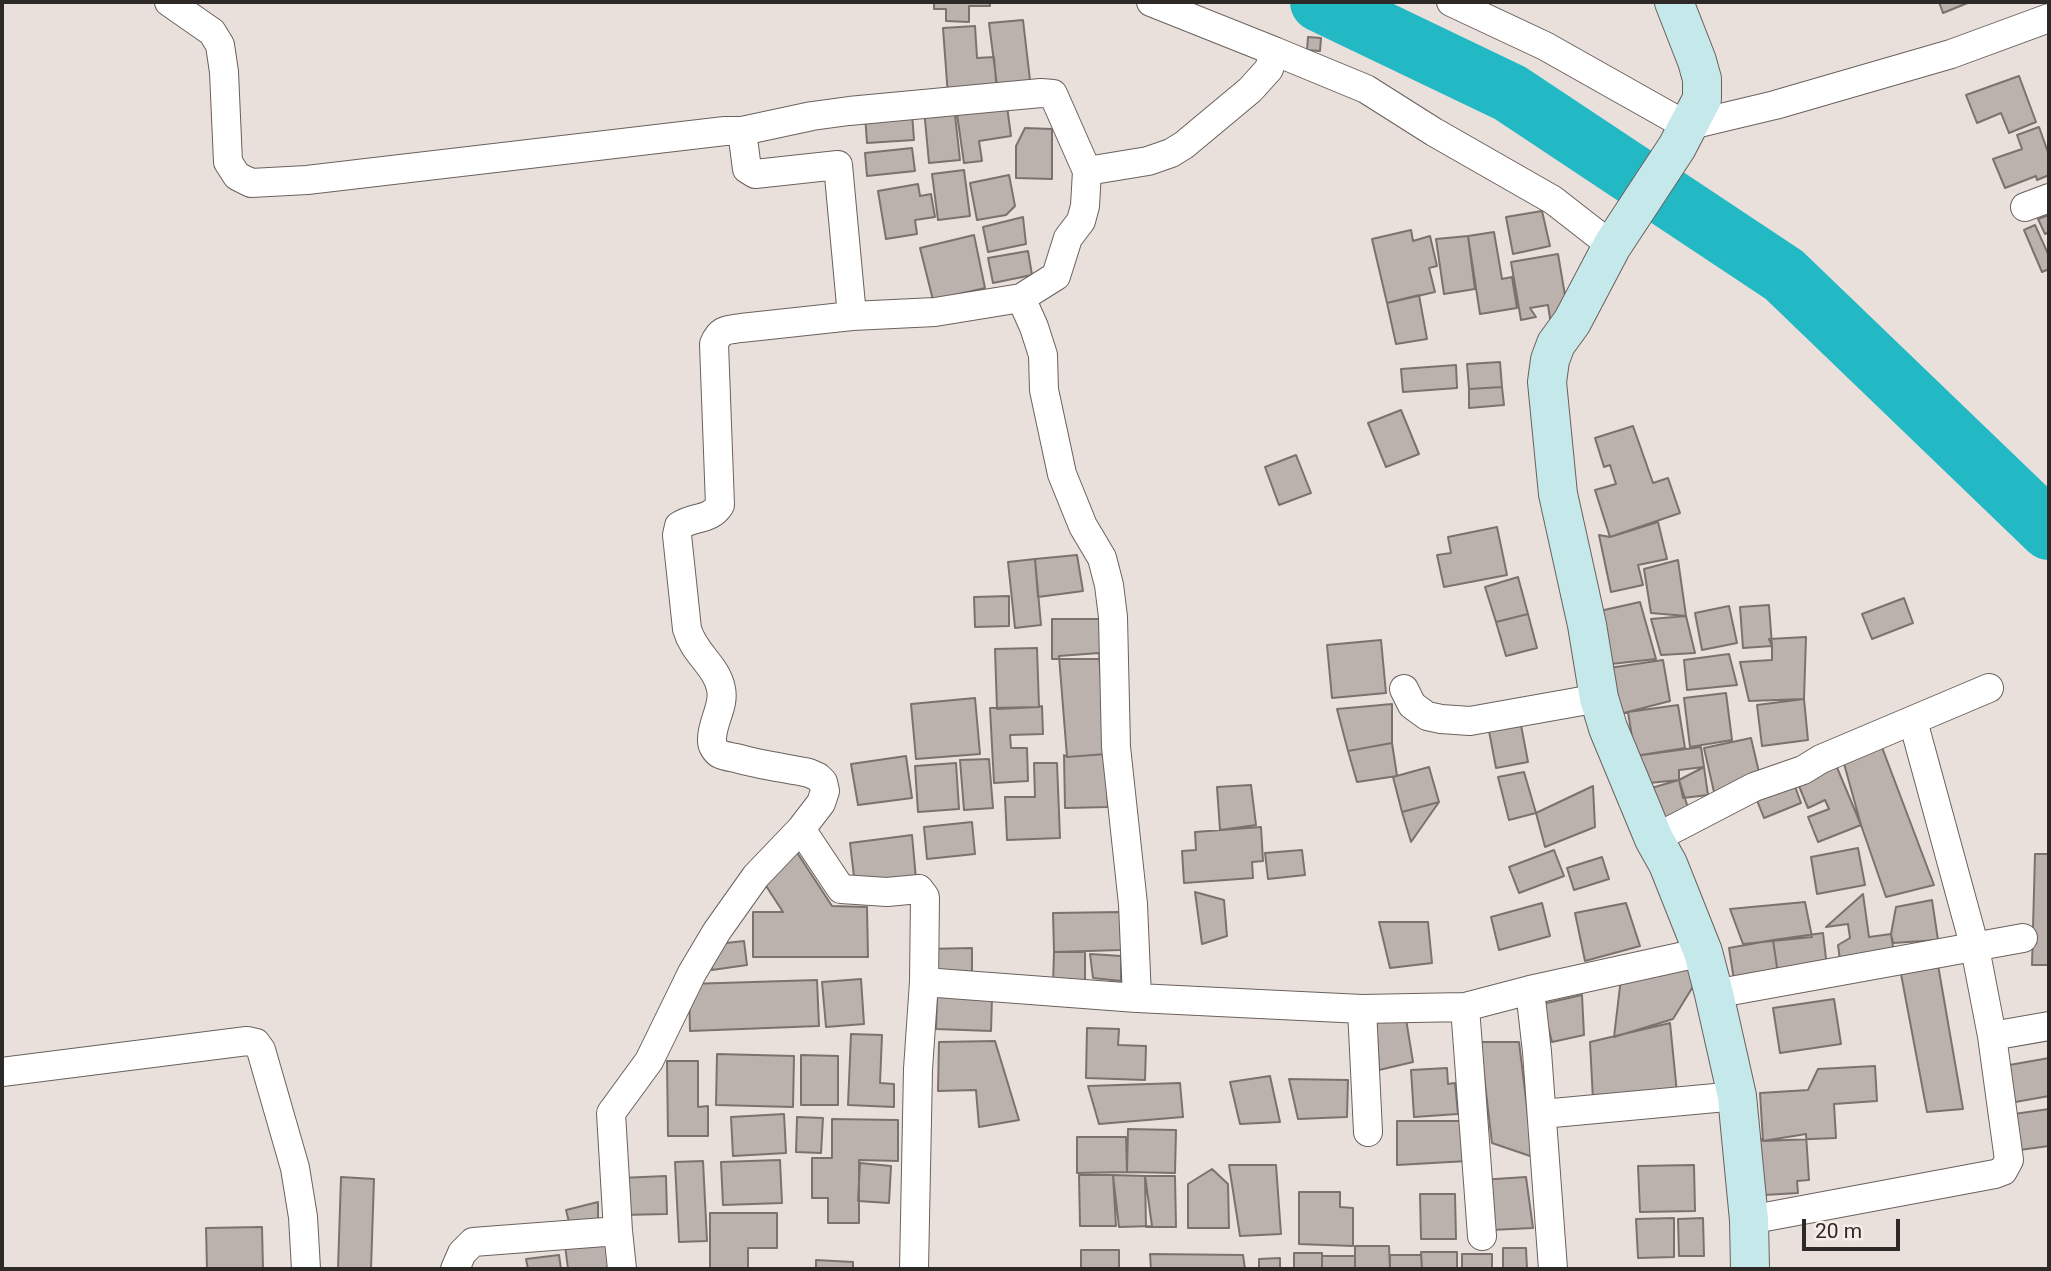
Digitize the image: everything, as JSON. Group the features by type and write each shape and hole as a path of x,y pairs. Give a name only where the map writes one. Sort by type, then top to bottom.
{"street":[{"path":"169,2 212,32 220,45 224,72 228,162 237,176 251,183 307,180 742,131 849,111 1041,93 1053,94 1087,171 1086,206 1081,221 1068,238 1056,276 1020,298 935,312 852,316 725,330 718,335 714,344 720,505 712,515 684,522 677,530 690,641 718,676 721,688 722,697 716,715 713,747 718,753 729,756 809,773 818,777 825,791 821,803 801,829 756,876 717,931 692,973 649,1060 611,1113 622,1269"},
{"path":"1151,2 1366,89 1434,132 1618,238"},
{"path":"1451,2 1545,46 1682,137"},
{"path":"1674,2 1697,61 1702,79 1702,99 1682,137 1618,238 1572,322 1556,344 1550,360 1547,382 1558,494 1587,625 1599,698 1608,728 1654,839 1668,864 1703,952 1714,994 1737,1096 1749,1220 1750,1269"},
{"path":"1682,137 1774,105 1951,54 2049,18"},
{"path":"1087,171 1148,161 1184,145 1250,90 1269,69 1274,51"},
{"path":"742,131 747,169 755,174 838,165 852,316"},
{"path":"1020,298 1034,327 1043,355 1044,390 1062,474 1083,526 1102,558 1109,585 1113,617 1116,747 1133,904 1136,998"},
{"path":"1654,839 1754,787 1803,770 1821,759 1989,688"},
{"path":"1404,689 1412,705 1427,716 1470,721 1599,698"},
{"path":"1749,1220 2004,1171 2009,1160 1992,1036 1975,948 1913,721"},
{"path":"801,829 841,889 887,892 919,889 925,897 914,1269"},
{"path":"1714,994 2023,938"},
{"path":"924,982 1136,998 1362,1009 1465,1007 1703,952"},
{"path":"1530,990 1553,1269"},
{"path":"1465,1007 1482,1236"},
{"path":"1362,1009 1368,1132"},
{"path":"1992,1036 2049,1026"},
{"path":"2,1072 247,1041 256,1043 261,1050 295,1168 303,1217 306,1269"},
{"path":"1542,1114 1737,1096"},
{"path":"455,1269 461,1254 473,1242 618,1231"}],"building":[{"path":"934,2 990,2 990,6 969,6 969,22 946,21 946,9 934,9"},
{"path":"1939,2 1970,2 1943,13"},
{"path":"1023,20 1031,89 998,93 989,23"},
{"path":"975,26 977,58 994,57 997,93 948,96 943,28"},
{"path":"1308,37 1321,38 1320,51 1307,50"},
{"path":"2019,76 2036,122 2009,133 2001,113 1977,123 1966,95"},
{"path":"1006,99 1011,136 979,141 982,161 964,163 956,107"},
{"path":"954,106 960,160 929,163 924,109"},
{"path":"912,113 914,140 867,143 865,115"},
{"path":"2039,127 2049,155 2049,175 2037,180 2036,176 2005,188 1993,159 2022,149 2017,135"},
{"path":"1025,128 1052,129 1052,179 1016,178 1016,146"},
{"path":"912,148 915,171 867,176 865,153"},
{"path":"964,170 970,216 938,220 932,174"},
{"path":"1009,175 1015,206 1006,215 977,220 970,183"},
{"path":"918,184 920,196 931,194 935,217 915,220 917,234 886,239 878,191"},
{"path":"1542,211 1550,246 1513,254 1506,217"},
{"path":"2049,215 2049,232 2045,234 2038,219"},
{"path":"1023,217 1026,244 988,252 983,227"},
{"path":"2035,225 2049,256 2049,269 2042,272 2024,230"},
{"path":"1411,230 1413,241 1430,236 1437,266 1429,268 1435,292 1387,303 1372,239"},
{"path":"1494,232 1502,279 1512,277 1517,308 1480,314 1468,236"},
{"path":"974,235 985,288 933,300 920,248"},
{"path":"1468,236 1475,289 1444,294 1436,239"},
{"path":"1028,251 1032,275 993,283 988,258"},
{"path":"1558,254 1568,313 1551,325 1548,305 1530,308 1536,317 1521,320 1511,262"},
{"path":"1419,295 1427,339 1396,344 1387,303"},
{"path":"1500,362 1502,387 1469,389 1467,364"},
{"path":"1456,365 1457,388 1403,392 1401,369"},
{"path":"1502,387 1504,405 1469,408 1469,389"},
{"path":"1401,410 1419,454 1386,467 1368,423"},
{"path":"1633,426 1653,483 1668,478 1680,513 1610,537 1595,490 1616,484 1610,465 1604,467 1595,438"},
{"path":"1296,455 1311,493 1279,505 1265,467"},
{"path":"1658,522 1667,559 1638,565 1643,585 1611,592 1599,535 1610,537"},
{"path":"1497,527 1507,575 1444,587 1437,555 1451,553 1448,537"},
{"path":"1077,555 1083,591 1038,597 1035,559"},
{"path":"1035,559 1041,625 1015,628 1008,562"},
{"path":"1678,560 1686,616 1651,613 1644,569"},
{"path":"1518,577 1528,614 1496,622 1485,587"},
{"path":"1009,596 1009,626 975,627 974,597"},
{"path":"1904,598 1913,623 1872,639 1862,614"},
{"path":"1640,602 1656,659 1611,664 1595,612"},
{"path":"1769,605 1772,646 1743,648 1740,607"},
{"path":"1729,606 1737,643 1702,650 1695,613"},
{"path":"1528,614 1537,648 1506,656 1496,622"},
{"path":"1686,616 1695,653 1661,655 1651,619"},
{"path":"1052,619 1108,619 1109,659 1052,659"},
{"path":"1806,637 1804,699 1749,701 1740,662 1772,660 1769,639"},
{"path":"1381,640 1386,693 1332,698 1327,645"},
{"path":"1037,648 1039,707 997,709 995,649"},
{"path":"1099,653 1106,754 1067,757 1059,656"},
{"path":"1729,654 1737,685 1687,690 1684,660"},
{"path":"1663,660 1670,701 1612,716 1609,668"},
{"path":"1726,693 1732,740 1690,747 1684,698"},
{"path":"975,698 980,754 916,759 911,704"},
{"path":"1804,699 1808,740 1762,746 1757,705"},
{"path":"1392,704 1392,743 1348,751 1337,709"},
{"path":"1678,705 1685,748 1635,756 1628,712"},
{"path":"1042,706 1043,734 1010,735 1011,748 1027,748 1028,781 994,783 990,708"},
{"path":"1521,725 1528,762 1496,768 1489,731"},
{"path":"1751,738 1761,781 1714,792 1704,748"},
{"path":"1880,742 1934,885 1886,897 1861,825 1843,760"},
{"path":"1392,743 1397,776 1357,782 1348,751"},
{"path":"1701,747 1704,767 1679,770 1679,780 1639,784 1635,756"},
{"path":"1106,754 1108,807 1065,808 1064,755"},
{"path":"906,756 912,798 858,805 851,764"},
{"path":"1833,758 1861,825 1818,842 1808,817 1829,809 1825,800 1808,808 1794,774"},
{"path":"989,759 993,808 964,810 960,760"},
{"path":"956,763 959,809 918,812 915,766"},
{"path":"1034,763 1057,763 1060,838 1007,840 1005,797 1035,797"},
{"path":"1429,767 1439,802 1402,812 1393,777"},
{"path":"1704,767 1708,795 1683,798 1679,780"},
{"path":"1524,772 1536,813 1509,820 1498,777"},
{"path":"1792,778 1801,803 1764,818 1754,793"},
{"path":"1679,780 1691,817 1659,827 1648,789"},
{"path":"1251,785 1256,825 1220,830 1217,787"},
{"path":"1593,786 1595,827 1545,847 1536,813"},
{"path":"1439,802 1411,842 1402,812"},
{"path":"972,822 975,854 927,859 924,827"},
{"path":"1261,827 1263,861 1252,862 1253,878 1184,883 1182,851 1196,850 1195,832"},
{"path":"912,835 916,879 855,885 850,843"},
{"path":"1858,848 1865,885 1817,894 1811,857"},
{"path":"1302,850 1305,875 1268,879 1265,853"},
{"path":"1554,850 1564,876 1519,893 1509,867"},
{"path":"796,851 832,906 867,907 868,957 753,957 753,912 783,912 759,875"},
{"path":"2035,854 2049,854 2049,965 2032,965"},
{"path":"1602,857 1609,879 1574,890 1567,868"},
{"path":"1195,892 1224,900 1227,936 1202,944"},
{"path":"1863,894 1869,937 1891,934 1894,953 1840,960 1838,945 1850,938 1848,924 1826,927"},
{"path":"1932,900 1938,940 1893,943 1891,934 1896,907"},
{"path":"1805,902 1812,937 1743,944 1730,909"},
{"path":"1542,903 1550,936 1499,950 1491,917"},
{"path":"1626,903 1640,946 1585,961 1575,913"},
{"path":"1121,912 1121,950 1054,952 1053,913"},
{"path":"1379,922 1428,922 1432,963 1390,968"},
{"path":"1823,933 1827,967 1778,974 1773,940"},
{"path":"1773,940 1778,974 1734,980 1729,948"},
{"path":"744,941 747,965 712,970 708,945"},
{"path":"972,948 972,978 925,978 925,949"},
{"path":"1054,952 1085,952 1085,985 1053,985"},
{"path":"1090,954 1121,956 1121,981 1093,978"},
{"path":"1687,963 1702,972 1673,1019 1614,1037 1621,978"},
{"path":"1938,965 1963,1109 1927,1112 1901,974"},
{"path":"861,979 864,1024 826,1027 822,982"},
{"path":"817,980 819,1026 690,1031 689,984"},
{"path":"1582,995 1584,1035 1552,1042 1542,1004"},
{"path":"937,996 992,997 991,1031 936,1029"},
{"path":"1834,999 1841,1044 1780,1053 1773,1008"},
{"path":"1405,1013 1413,1062 1379,1070 1376,1018"},
{"path":"1670,1023 1677,1093 1593,1100 1590,1042"},
{"path":"1087,1028 1119,1029 1118,1045 1146,1046 1145,1080 1086,1078"},
{"path":"851,1034 882,1035 880,1083 894,1084 894,1107 848,1105"},
{"path":"995,1041 1019,1120 979,1127 976,1090 938,1091 939,1042"},
{"path":"1480,1042 1519,1042 1533,1157 1492,1143"},
{"path":"717,1054 794,1056 793,1107 716,1105"},
{"path":"801,1055 838,1056 838,1105 801,1105"},
{"path":"2049,1058 2049,1096 2004,1104 1998,1067"},
{"path":"667,1061 698,1061 698,1107 708,1106 708,1136 668,1136"},
{"path":"1875,1066 1877,1101 1834,1104 1836,1138 1763,1141 1760,1093 1808,1090 1818,1069"},
{"path":"1447,1068 1448,1084 1455,1083 1458,1114 1414,1117 1411,1070"},
{"path":"1270,1076 1280,1122 1240,1124 1230,1082"},
{"path":"1289,1079 1348,1080 1347,1117 1298,1119"},
{"path":"1180,1083 1183,1117 1099,1124 1088,1086"},
{"path":"2049,1109 2049,1146 2012,1151 2007,1115"},
{"path":"784,1114 786,1153 733,1156 731,1117"},
{"path":"797,1117 823,1118 821,1153 796,1152"},
{"path":"832,1119 898,1120 898,1161 859,1160 859,1223 828,1223 828,1198 812,1198 812,1158 832,1158"},
{"path":"1397,1121 1463,1121 1468,1161 1397,1165"},
{"path":"1128,1129 1176,1130 1175,1173 1127,1172"},
{"path":"1806,1134 1809,1180 1797,1181 1798,1193 1764,1195 1759,1137 1763,1141"},
{"path":"1077,1137 1126,1137 1127,1172 1077,1173"},
{"path":"780,1160 782,1203 723,1205 721,1162"},
{"path":"703,1161 707,1241 679,1242 675,1162"},
{"path":"860,1163 891,1166 889,1203 858,1201"},
{"path":"1229,1165 1276,1165 1281,1234 1240,1236"},
{"path":"1694,1165 1695,1211 1640,1212 1638,1166"},
{"path":"1212,1169 1228,1184 1229,1228 1188,1228 1188,1184"},
{"path":"1079,1175 1113,1175 1116,1226 1080,1226"},
{"path":"1113,1175 1145,1176 1152,1226 1119,1227"},
{"path":"666,1176 667,1214 622,1215 620,1178"},
{"path":"1145,1176 1175,1176 1176,1227 1146,1227"},
{"path":"341,1177 374,1179 371,1269 338,1269"},
{"path":"1526,1177 1533,1228 1491,1230 1480,1180"},
{"path":"1299,1192 1340,1192 1340,1207 1353,1208 1353,1246 1299,1244"},
{"path":"1420,1194 1455,1194 1456,1239 1421,1239"},
{"path":"598,1202 598,1230 571,1230 566,1210"},
{"path":"710,1213 777,1213 777,1248 748,1248 748,1269 710,1269"},
{"path":"1674,1218 1674,1257 1638,1258 1636,1219"},
{"path":"1703,1218 1704,1256 1679,1256 1678,1219"},
{"path":"262,1227 263,1269 207,1269 206,1228"},
{"path":"616,1239 620,1269 568,1269 565,1245"},
{"path":"1355,1246 1389,1246 1390,1269 1355,1269"},
{"path":"1503,1248 1526,1248 1527,1269 1503,1269"},
{"path":"1081,1250 1119,1250 1119,1269 1081,1269"},
{"path":"1421,1252 1457,1252 1457,1269 1422,1269"},
{"path":"1294,1253 1322,1253 1322,1269 1294,1269"},
{"path":"1150,1254 1243,1255 1245,1269 1151,1269"},
{"path":"1462,1254 1492,1254 1492,1269 1462,1269"},
{"path":"559,1255 561,1269 528,1269 526,1259"},
{"path":"1390,1255 1421,1255 1422,1269 1390,1269"},
{"path":"1322,1256 1355,1256 1355,1269 1322,1269"},
{"path":"1280,1258 1280,1269 1259,1269 1259,1259"},
{"path":"816,1260 853,1262 853,1269 816,1269"}],"waterway":[{"path":"1320,2 1510,93 1784,275 2049,530"}]}
